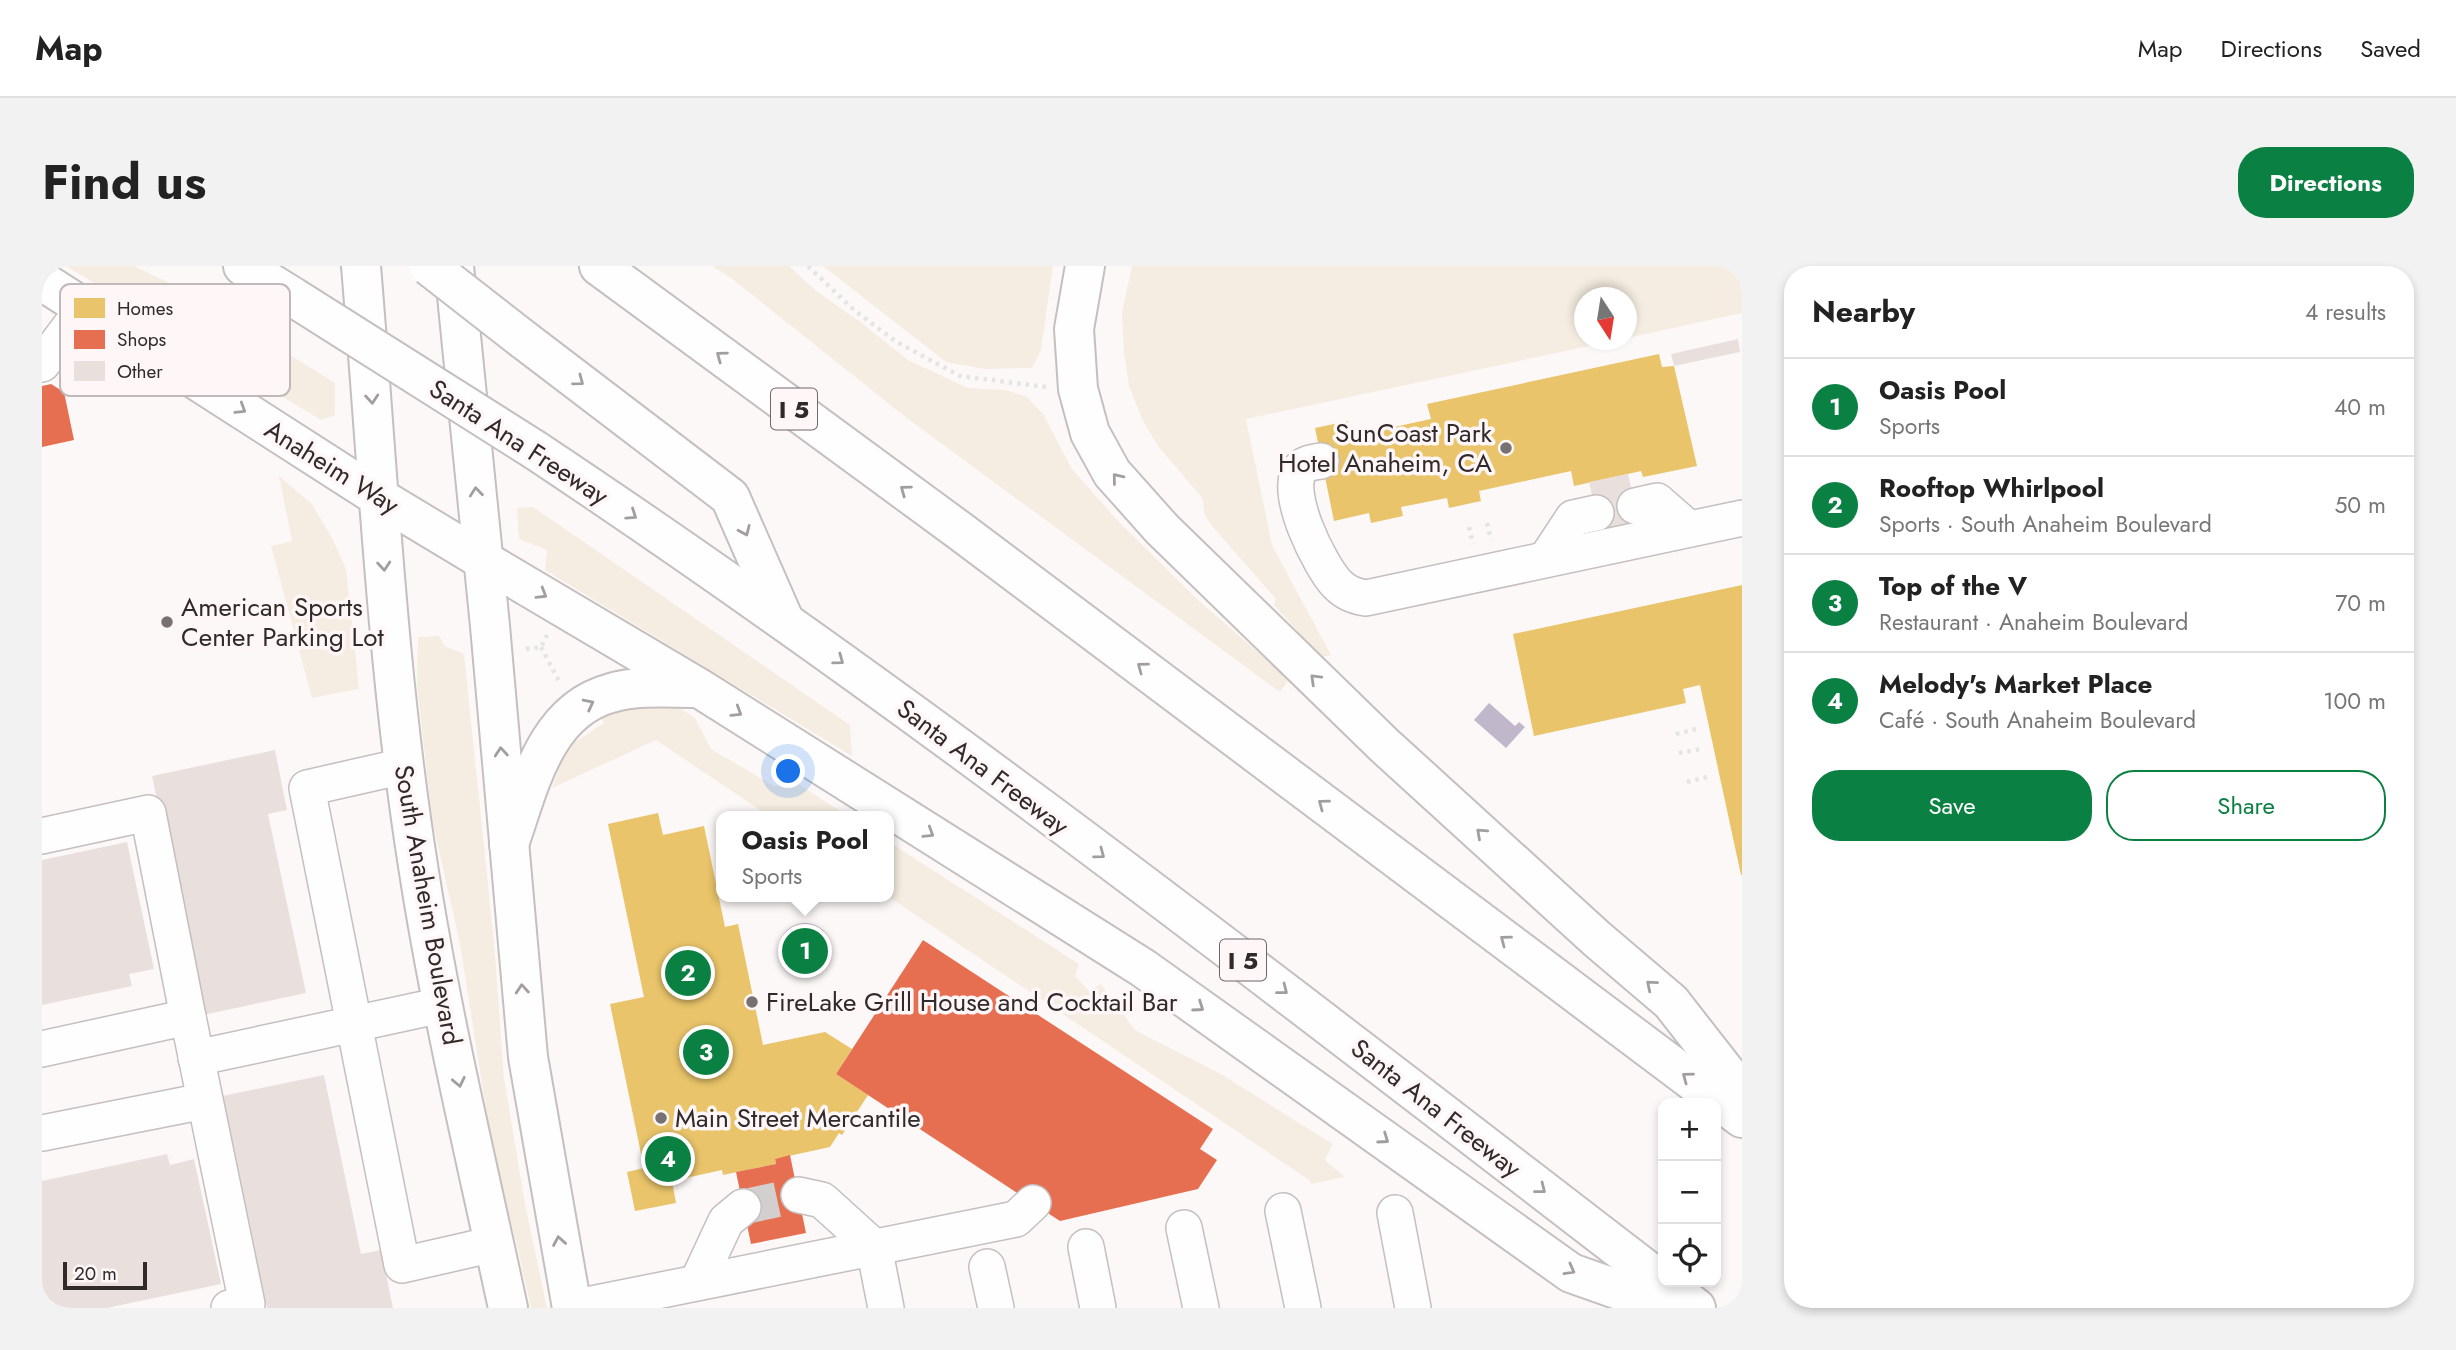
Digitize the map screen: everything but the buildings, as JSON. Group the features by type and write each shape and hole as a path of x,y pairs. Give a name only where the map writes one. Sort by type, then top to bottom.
{"main road":[{"name":"Santa Ana Freeway","path":"243,266 272,284"},
{"name":"South Anaheim Boulevard","path":"361,266 383,555 404,766 442,1005 508,1308"},
{"path":"429,266 730,497 784,620"},
{"path":"454,266 528,1057 572,1308"},
{"path":"1085,266 1074,329 1078,390 1090,433 1112,473 1162,530 1384,745 1597,939 1671,1002 1742,1093"},
{"name":"I 5","path":"612,273 1742,1118"},
{"name":"Anaheim Way","path":"42,281 60,293"},
{"name":"Santa Ana Freeway","path":"290,295 535,450 784,620 1232,951 1696,1308"},
{"name":"Anaheim Way","path":"221,396 380,498 699,688 1143,968 1571,1273 1670,1308"},
{"path":"509,844 542,752 566,719 580,707 610,693 647,688 699,688"}],"lane":[{"path":"42,364 60,340"},
{"path":"1321,461 1299,470 1296,483 1297,502 1301,518 1326,568 1337,584 1351,596 1366,598 1742,518"},
{"path":"1635,506 1657,501 1689,529"},
{"path":"1546,559 1573,518 1596,513"},
{"path":"404,766 307,788 402,1265 494,1244"},
{"path":"42,836 148,813 247,1304 229,1308"},
{"path":"196,1058 442,1005"},
{"path":"42,1049 188,1017"},
{"path":"42,1133 204,1101"},
{"path":"799,1195 822,1200 874,1247 886,1308"},
{"path":"572,1308 1016,1219 1032,1203"},
{"path":"698,1281 726,1221 743,1207"},
{"path":"1283,1211 1304,1308"},
{"path":"1395,1213 1413,1308"},
{"path":"1184,1228 1201,1308"},
{"path":"1086,1247 1098,1308"},
{"path":"987,1267 996,1308"}],"path":[{"path":"808,266 854,310 895,341 960,376 1078,390"},
{"path":"1487,523 1492,544"},
{"path":"1469,527 1474,549"},
{"path":"541,647 551,628"},
{"path":"526,649 541,647"},
{"path":"541,647 562,687"},
{"path":"1676,734 1696,729"},
{"path":"1679,753 1701,748"},
{"path":"1687,782 1707,778"}],"shaded area":[{"path":"66,266 134,266 172,284 96,284"},
{"path":"712,266 789,266 815,290 908,360 968,388 1006,390 1027,397 1043,414 1072,469 1116,519 1199,601 1289,679 1280,692 908,419 731,278"},
{"path":"823,266 1053,266 1041,350 1032,368 985,369 946,362"},
{"path":"1132,266 1742,266 1742,313 1637,336 1637,287 1574,287 1574,349 1246,419 1272,545 1331,655 1321,657 1274,605 1276,599 1212,526 1204,514 1203,499 1158,446 1143,421 1129,386 1122,312"},
{"path":"290,355 335,383 335,415 321,420 281,396 290,396"},
{"path":"279,476 312,504 346,569 359,689 312,698 271,546 292,541"},
{"path":"533,507 850,725 852,756 545,570 547,550 519,539 517,508"},
{"path":"439,636 445,646 464,654 494,942 504,1078 525,1204 547,1308 531,1308 495,1166 460,944 432,819 417,685 418,637"},
{"path":"669,701 695,718 711,749 774,786 798,784 840,811 762,811 656,740 552,788 567,747 604,723 596,709"},
{"path":"1489,703 1515,726 1519,722 1525,727 1506,748 1474,720"},
{"path":"894,845 1079,964 1075,976 1089,991 1101,984 1135,1030 1221,1074 1333,1144 1325,1160 1345,1177 1311,1184 1309,1180 894,900"},
{"path":"805,923 815,925 823,931 829,939 829,959 823,967 815,973 805,975 795,973 787,967 781,959 779,949 781,939 787,931 795,925"}],"tunnel":[{"path":"743,1207 799,1195"}],"place":[{"name":"SunCoast Park Hotel Anaheim, CA","path":"1506,448"},
{"name":"American Sports Center Parking Lot","path":"167,622"},
{"name":"Oasis Pool","path":"805,951"},
{"name":"Rooftop Whirlpool","path":"688,973"},
{"name":"FireLake Grill House and Cocktail Bar","path":"752,1002"},
{"name":"Top of the V","path":"706,1052"},
{"name":"Main Street Mercantile","path":"661,1118"},
{"name":"Melody's Market Place","path":"668,1159"}]}
